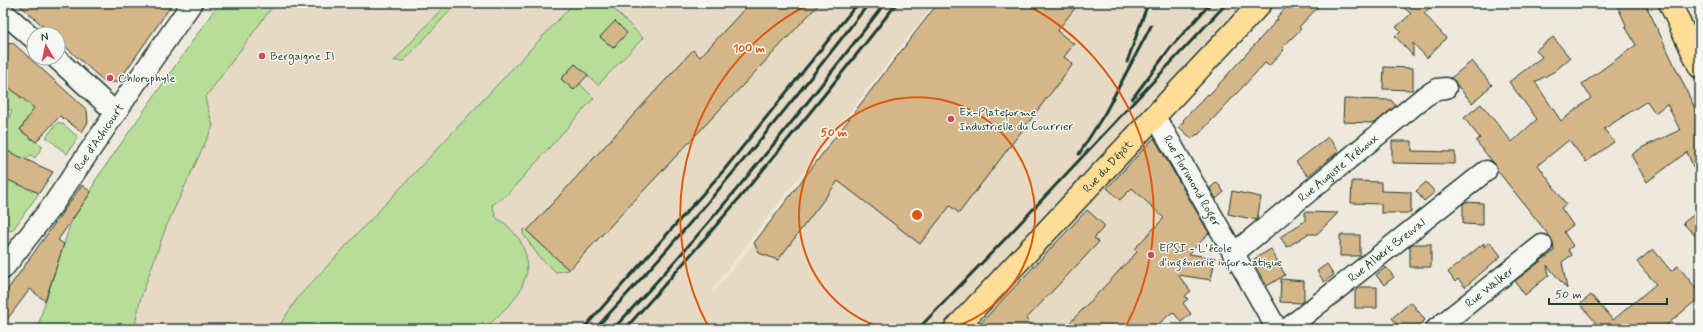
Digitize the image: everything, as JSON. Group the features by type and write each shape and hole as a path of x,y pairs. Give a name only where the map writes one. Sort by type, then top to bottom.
{"main road":[{"name":"Rue du Dépôt","path":"955,329 1261,3"},
{"path":"1670,3 1700,67"}],"street":[{"path":"3,8 5,3"},
{"name":"Rue d'Achicourt","path":"3,270 52,206 192,3"},
{"path":"3,12 26,32"},
{"path":"65,66 116,113"},
{"name":"Rue Auguste Tréhoux","path":"1234,254 1424,97 1437,89 1446,88"},
{"name":"Rue Florimond Roger","path":"1153,117 1162,128 1277,329"},
{"name":"Rue Albert Breuval","path":"1287,329 1486,171"},
{"name":"Rue Walker","path":"1436,329 1542,245"}],"shaded area":[{"path":"229,3 935,3 713,288 712,294 754,243 938,3 1261,3 1153,117 1206,223 1162,270 1188,299 1152,329 38,329 61,251"}],"green space":[{"path":"219,3 275,3 205,98 213,126 166,227 141,297 134,329 38,329 41,315 71,222 91,192 95,181"},
{"path":"447,3 457,3 404,61 394,61"},
{"path":"574,3 615,3 612,7 643,38 598,85 575,64 561,79 574,90 580,84 594,98 507,195 492,205 496,217 508,226 520,240 526,255 527,272 521,289 512,302 485,329 277,329 299,296"},
{"path":"3,81 22,99 31,90 39,126 27,119 20,130 43,146 35,158 30,155 9,180 39,193 12,231 3,228 3,158 7,151 3,149 3,132 12,111 3,106"},
{"path":"58,122 63,124 78,137 67,154 46,137"},
{"path":"525,229 569,270 556,272 540,258 523,234 523,230"}],"building":[{"path":"17,3 173,3 118,82 105,82 66,47 66,26 43,26"},
{"path":"750,3 820,3 569,270 527,231 693,50 700,57"},
{"name":"Ex-Plateforme Industrielle du Courrier","path":"938,3 1079,3 1057,31 1074,44 1064,57 1073,64 959,213 950,206 920,244 838,181 778,260 759,253 754,243"},
{"path":"1290,3 1322,3 1299,27 1301,29 1282,48 1284,50 1269,66 1265,63 1198,135 1197,134 1192,139 1179,127 1184,121 1183,120 1208,94 1209,95 1278,19 1277,17"},
{"path":"1399,3 1436,3 1424,13 1446,38 1427,58 1413,43 1413,56 1395,36 1401,32 1396,27 1411,14"},
{"path":"1616,3 1645,3 1700,119 1700,183 1687,152 1647,182 1631,155 1643,147 1680,130 1667,104 1655,113 1647,101 1604,129 1614,142 1586,162 1569,140 1538,165 1566,204 1561,208 1573,225 1564,232 1573,246 1568,250 1572,255 1562,262 1567,289 1547,265 1549,275 1525,295 1515,281 1554,251 1553,243 1551,238 1476,141 1480,138 1464,118 1481,104 1512,142 1537,119 1509,82 1542,57 1536,50 1553,37 1570,58 1555,71 1535,82 1561,121 1591,98 1582,84 1636,45 1625,26 1626,25"},
{"path":"615,21 627,33 613,48 600,37"},
{"path":"13,43 26,55 26,66 38,66 87,110 88,122 82,132 60,116 36,142 20,130 34,108 3,82 3,45"},
{"path":"1472,61 1492,85 1472,103 1451,78"},
{"path":"575,64 588,75 574,90 561,79"},
{"path":"1384,67 1413,68 1413,90 1383,89"},
{"path":"1344,99 1391,100 1396,106 1375,123 1343,122"},
{"path":"1328,137 1339,151 1308,176 1296,162"},
{"path":"1154,138 1209,233 1189,254 1215,258 1211,280 1178,275 1191,291 1185,296 1188,299 1183,303 1191,314 1181,322 1173,312 1152,329 1064,329 1137,252 1134,249 1164,218 1132,188 1120,200 1107,188"},
{"path":"1392,141 1412,141 1412,151 1455,152 1455,164 1392,163"},
{"path":"3,149 53,172 39,193 3,178"},
{"path":"1352,181 1381,182 1381,191 1411,192 1411,213 1381,213 1381,204 1351,203"},
{"path":"1217,182 1224,192 1216,199 1210,188"},
{"path":"1426,182 1435,192 1424,201 1416,191"},
{"path":"82,185 91,192 58,240 64,244 45,301 30,289 3,325 3,296"},
{"path":"1232,191 1261,197 1257,220 1228,214"},
{"path":"1465,202 1483,203 1483,225 1463,224 1463,204"},
{"path":"1087,210 1105,226 1094,238 1099,242 1026,319 1036,329 975,329"},
{"path":"1700,210 1700,241 1683,223"},
{"path":"1305,212 1338,213 1317,234 1308,234 1287,247 1280,237 1305,221"},
{"path":"1340,235 1360,235 1360,256 1340,256"},
{"path":"1490,242 1501,256 1465,287 1458,279 1455,282 1448,272 1484,243 1484,247"},
{"path":"1412,244 1431,244 1431,267 1410,267 1410,246"},
{"path":"1271,249 1285,275 1267,286 1255,266 1258,264 1254,259"},
{"path":"1653,249 1671,271 1678,266 1700,293 1700,297 1662,329 1601,329 1580,304 1591,295 1613,320 1656,284 1637,262"},
{"path":"1327,264 1334,275 1324,282 1317,271"},
{"path":"1386,267 1394,277 1384,285 1376,275"},
{"path":"1281,279 1304,281 1304,301 1301,303 1280,302"},
{"path":"1360,287 1377,287 1377,308 1355,308 1355,291"},
{"path":"1411,302 1425,320 1414,329 1401,329 1392,318"}],"railway":[{"path":"583,329 724,170 858,3"},
{"path":"595,329 702,210 804,87 869,3"},
{"path":"613,329 719,210 820,87 885,3"},
{"path":"625,329 764,169 897,3"},
{"path":"1127,62 1148,3"},
{"path":"1132,99 1171,47 1211,3"},
{"path":"918,329 1005,239 1227,3"},
{"path":"1079,154 1105,113 1151,26"}],"place":[{"name":"Bergaigne II","path":"262,56"},
{"name":"Chlorophyle","path":"110,78"},
{"name":"Ex-Plateforme Industrielle du Courrier","path":"951,119"},
{"name":"EPSI - L'école d'ingénierie informatique","path":"1151,255"}]}
